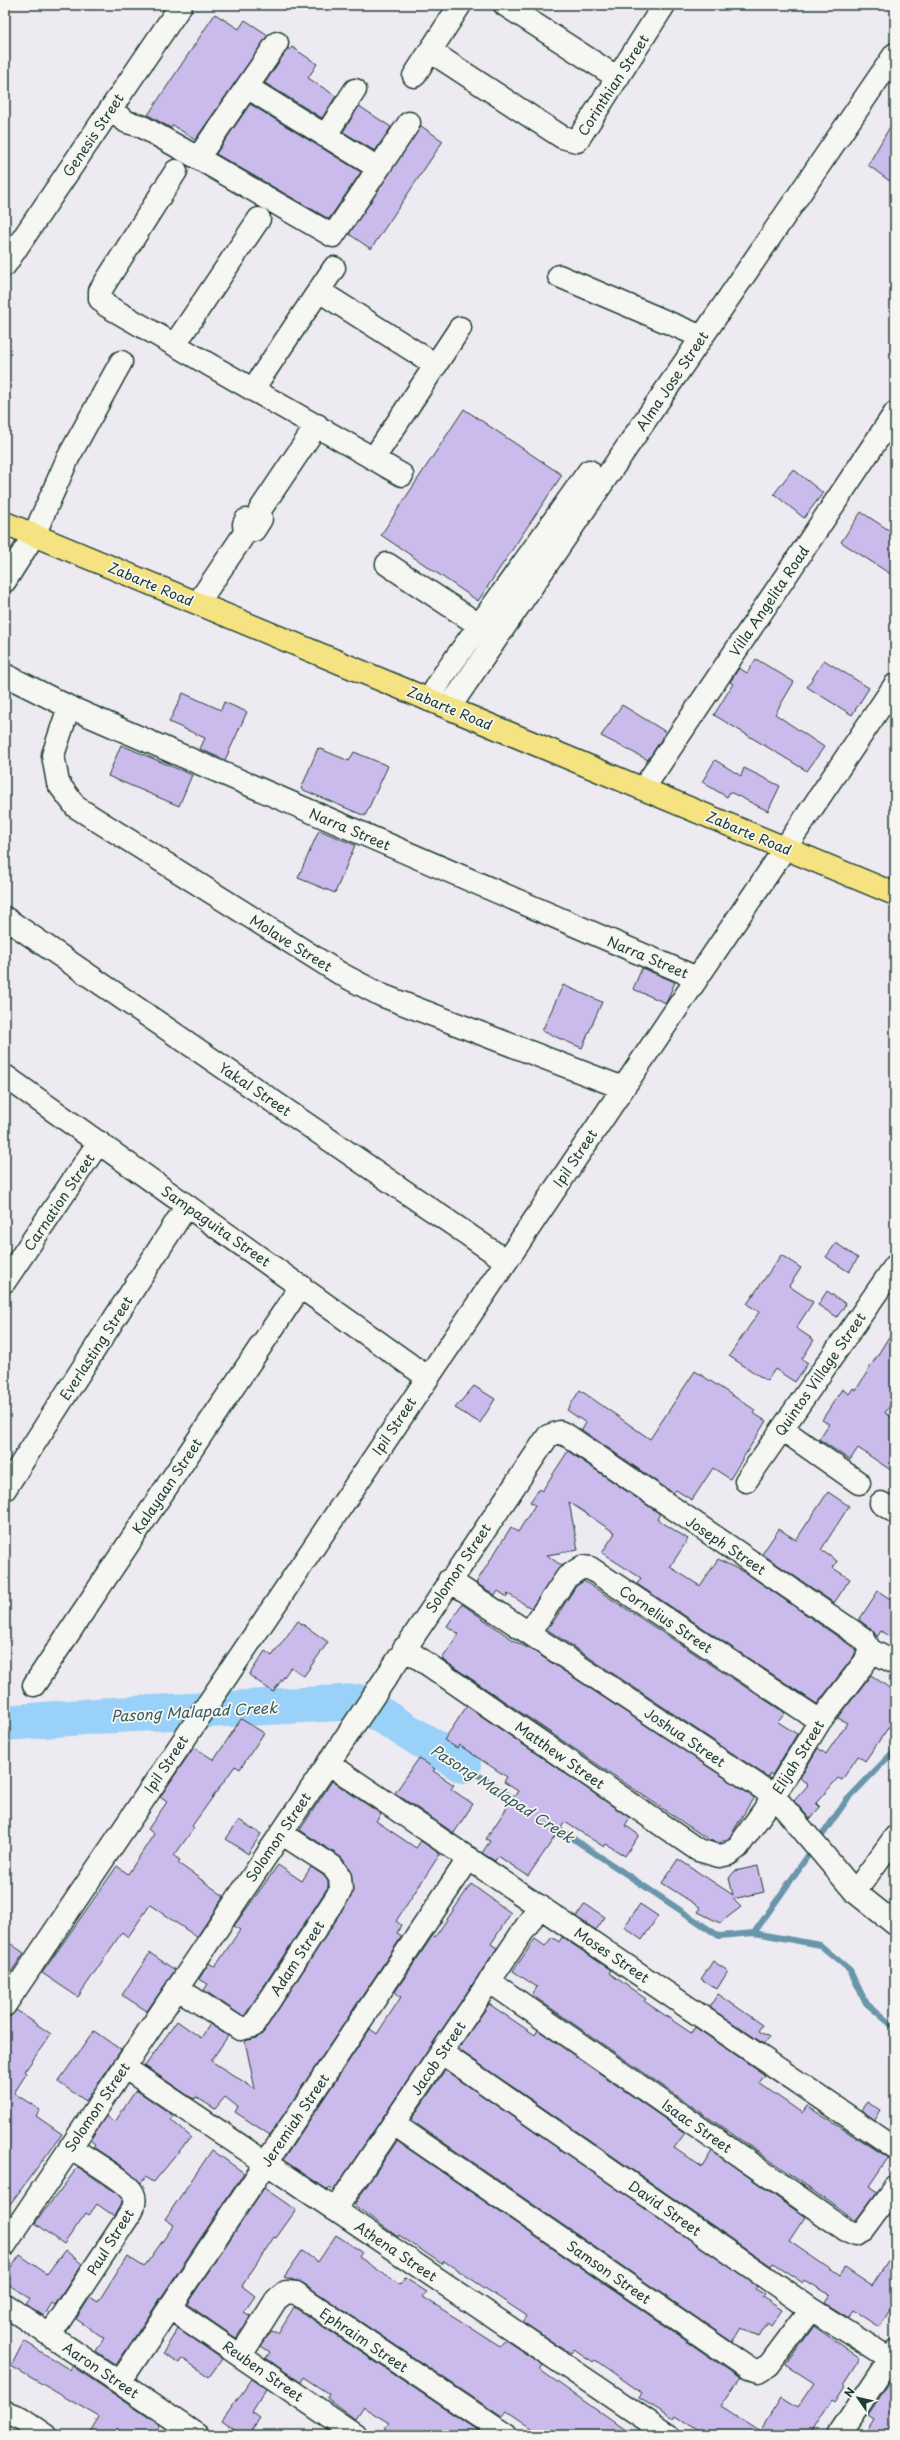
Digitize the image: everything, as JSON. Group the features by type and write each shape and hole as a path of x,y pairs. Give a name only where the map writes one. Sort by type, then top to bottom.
{"main road":[{"name":"Zabarte Road","path":"5,523 895,894"}],"street":[{"name":"Genesis Street","path":"5,265 181,5"},
{"path":"414,76 460,5"},
{"path":"505,5 618,78"},
{"name":"Corinthian Street","path":"430,52 570,141 577,141 664,5"},
{"path":"198,158 278,43"},
{"name":"Alma Jose Street","path":"449,708 895,54"},
{"path":"247,88 378,168"},
{"path":"325,136 355,90"},
{"path":"112,107 127,122 141,126 333,236 409,123"},
{"path":"176,171 100,291 100,299 107,306 402,475"},
{"path":"175,344 258,219"},
{"path":"253,389 334,268"},
{"path":"559,276 702,337"},
{"path":"319,291 436,365"},
{"path":"374,458 460,328"},
{"path":"5,581 34,535 68,458 121,362"},
{"name":"Villa Angelita Road","path":"643,789 895,413"},
{"path":"198,603 245,533 244,524 247,518 251,513 260,510 317,425"},
{"path":"429,700 479,625 589,471"},
{"path":"387,564 479,625"},
{"name":"Narra Street","path":"5,675 69,707 697,978"},
{"path":"785,848 895,685"},
{"name":"Molave Street","path":"69,707 53,755 58,783 76,807 348,978 381,995 623,1088"},
{"name":"Ipil Street","path":"5,2005 213,1694 785,848"},
{"name":"Yakal Street","path":"5,918 506,1260"},
{"name":"Sampaguita Street","path":"5,1076 99,1142 186,1207 301,1286 427,1377"},
{"name":"Carnation Street","path":"5,1281 99,1142"},
{"name":"Everlasting Street","path":"5,1489 186,1207"},
{"name":"Quintos Village Street","path":"746,1481 895,1266"},
{"name":"Kalayaan Street","path":"34,1685 301,1286"},
{"path":"782,1429 859,1483"},
{"name":"Joseph Street","path":"554,1433 560,1432 568,1436 864,1639 870,1650 895,1663"},
{"name":"Solomon Street","path":"5,2245 543,1441 554,1433"},
{"name":"Cornelius Street","path":"529,1633 567,1578 582,1567 590,1568 820,1721"},
{"name":"Joshua Street","path":"450,1580 774,1796 854,1892 895,1924"},
{"name":"Matthew Street","path":"404,1648 698,1850 719,1856"},
{"name":"Elijah Street","path":"719,1856 729,1854 738,1847 774,1796 820,1721 865,1662 870,1650"},
{"name":"Moses Street","path":"328,1763 895,2148"},
{"name":"Adam Street","path":"177,1988 240,2029 253,2026 341,1890 340,1877 332,1866 281,1833"},
{"path":"854,1892 895,1837"},
{"name":"Jeremiah Street","path":"120,2382 469,1858"},
{"name":"Jacob Street","path":"336,2210 540,1906"},
{"name":"Isaac Street","path":"489,1982 846,2230 856,2234 864,2230 895,2188"},
{"name":"David Street","path":"442,2053 811,2309 892,2355"},
{"name":"Athena Street","path":"124,2067 668,2435"},
{"name":"Samson Street","path":"394,2124 748,2368 759,2371 769,2365 811,2309"},
{"name":"Paul Street","path":"50,2335 132,2212 134,2203 134,2195 126,2185 70,2147"},
{"name":"Ephraim Street","path":"241,2355 276,2300 286,2292 296,2294 506,2435"},
{"name":"Aaron Street","path":"5,2305 198,2435"},
{"name":"Reuben Street","path":"170,2308 241,2355 356,2435"},
{"path":"839,2435 892,2355"},
{"path":"5,2412 21,2418 46,2435"}],"building":[{"path":"215,14 239,29 245,20 268,35 195,140 173,125 171,128 148,115"},
{"path":"292,47 317,64 308,78 336,96 322,118 265,83 288,48 290,50"},
{"path":"250,104 361,172 329,219 216,154"},
{"path":"359,106 391,127 375,151 343,132"},
{"path":"895,118 895,185 868,165"},
{"path":"421,126 443,141 371,249 349,234"},
{"path":"464,409 562,475 478,601 381,535"},
{"path":"793,469 823,493 804,518 774,494"},
{"path":"861,512 895,534 895,577 841,542"},
{"path":"756,659 794,682 775,714 824,747 807,771 714,715 733,684 730,682 739,668 747,673"},
{"path":"824,660 869,688 852,715 807,687"},
{"path":"183,693 221,710 224,702 247,712 225,760 200,749 205,738 169,722"},
{"path":"622,705 666,732 648,760 601,736"},
{"path":"121,745 192,775 179,806 108,776"},
{"path":"318,748 349,761 354,752 388,766 365,816 301,789"},
{"path":"715,760 741,776 744,768 780,786 768,811 730,792 727,797 702,782"},
{"path":"319,830 355,845 335,893 298,878"},
{"path":"642,968 675,982 666,1003 633,989"},
{"path":"563,985 602,1002 582,1048 542,1031"},
{"path":"836,1243 858,1258 849,1272 826,1257"},
{"path":"781,1255 801,1268 789,1286 813,1302 796,1328 814,1340 802,1359 808,1363 795,1382 775,1369 767,1381 729,1356 759,1312 747,1304"},
{"path":"827,1291 846,1304 837,1317 818,1305"},
{"path":"895,1327 895,1398 885,1413 895,1419 895,1473 858,1448 850,1460 819,1439 829,1424 822,1420 842,1389 849,1394 853,1388 856,1390"},
{"path":"695,1371 755,1410 753,1413 766,1421 730,1479 713,1468 692,1500 676,1490 673,1493 582,1430 586,1423 567,1410 580,1390 650,1439"},
{"path":"474,1386 495,1399 480,1423 455,1408"},
{"path":"568,1451 660,1514 657,1519 688,1539 670,1567 700,1586 718,1559 749,1575 854,1648 856,1651 854,1656 817,1704 637,1584 641,1578 602,1553 615,1533 569,1502 578,1550 547,1555 562,1566 531,1608 508,1594 507,1597 498,1591 495,1595 476,1583 511,1527 518,1532 535,1505 530,1502 539,1489 542,1491"},
{"path":"828,1492 849,1506 821,1550 837,1561 833,1568 850,1579 834,1603 762,1554 779,1529 796,1540"},
{"path":"584,1581 785,1713 778,1722 797,1734 772,1775 770,1773 768,1777 548,1630 576,1586"},
{"path":"878,1591 895,1602 895,1641 881,1631 877,1637 871,1629 859,1620"},
{"path":"462,1604 516,1642 534,1651 754,1797 729,1838 720,1843 709,1840 442,1659 459,1634 447,1626"},
{"path":"298,1621 328,1642 304,1676 291,1667 273,1692 249,1675 265,1651 272,1656"},
{"path":"871,1675 895,1692 895,1718 865,1761 858,1756 842,1780 838,1778 816,1803 820,1807 810,1819 794,1801 808,1785 800,1778 818,1748 826,1754 847,1723 838,1718"},
{"path":"467,1706 630,1818 625,1825 639,1835 625,1856 606,1844 604,1847 565,1822 528,1876 498,1856 495,1861 482,1853 490,1841 486,1839 518,1791 504,1782 507,1777 459,1745 457,1748 444,1740"},
{"path":"241,1719 264,1733 240,1769 235,1766 192,1826 194,1828 174,1856 180,1860 178,1863 224,1896 197,1937 150,1905 128,1937 122,1932 78,1997 42,1973 117,1866 128,1874 154,1834 148,1829 167,1802 160,1797 194,1747 214,1760"},
{"path":"419,1758 435,1769 433,1771 454,1785 451,1789 473,1804 454,1833 395,1793"},
{"path":"332,1781 381,1814 376,1821 416,1848 421,1841 440,1854 396,1921 401,1925 397,1933 402,1936 270,2135 235,2112 238,2107 225,2097 215,2109 196,2097 195,2099 190,2097 145,2066 177,2021 201,2038 210,2024 228,2036 211,2061 255,2089 245,2041 256,2038 263,2033 351,1897 353,1890 350,1870 342,1858 300,1830"},
{"path":"239,1820 261,1834 248,1854 226,1839"},
{"path":"678,1859 733,1895 729,1878 735,1871 758,1866 764,1892 733,1899 741,1907 720,1923 698,1912 701,1908 662,1883"},
{"path":"278,1865 302,1881 311,1867 323,1875 328,1881 328,1887 245,2015 242,2016 204,1990 208,1984 199,1979 209,1963 215,1967 240,1930 234,1926"},
{"path":"471,1884 511,1913 491,1944 497,1948 333,2191 330,2188 328,2190 283,2160 370,2029 377,2034 401,1997 395,1992 433,1935 435,1937"},
{"path":"585,1904 605,1917 596,1930 576,1917"},
{"path":"640,1904 658,1916 642,1940 624,1927"},
{"path":"552,1937 559,1942 562,1937 611,1970 609,1973 646,1999 644,2001 691,2033 695,2027 765,2075 759,2083 802,2113 807,2106 888,2158 869,2186 877,2192 856,2220 532,1995 537,1987 513,1971 535,1939 545,1946"},
{"path":"5,1940 24,1953 5,1981"},
{"path":"150,1953 175,1970 147,2011 122,1995"},
{"path":"713,1961 728,1971 717,1989 701,1979"},
{"path":"718,1994 763,2025 759,2031 769,2037 764,2044 709,2007"},
{"path":"489,2004 535,2035 538,2030 685,2133 674,2148 702,2167 712,2151 805,2217 789,2241 840,2276 845,2268 872,2286 895,2251 895,2302 879,2327 854,2311 849,2318 825,2303 830,2295 805,2280 803,2283 773,2263 771,2266 458,2049"},
{"path":"16,2010 51,2034 25,2071 27,2073 14,2093 40,2110 36,2116 62,2134 5,2211 5,2022"},
{"path":"94,2031 121,2050 86,2101 58,2082"},
{"path":"445,2070 757,2286 755,2289 764,2294 762,2297 782,2310 771,2326 767,2323 758,2337 742,2327 732,2342 411,2120"},
{"path":"136,2090 174,2116 171,2120 191,2137 153,2183 146,2177 141,2183 122,2166 93,2147 95,2144 90,2140 106,2116 115,2122"},
{"path":"867,2102 881,2111 875,2120 861,2110"},
{"path":"397,2141 740,2378 721,2406 760,2431 781,2398 797,2408 814,2383 786,2365 814,2326 860,2359 844,2384 846,2385 835,2402 832,2400 810,2435 705,2435 676,2416 674,2419 639,2398 642,2393 595,2360 593,2362 574,2349 571,2353 557,2345 523,2322 527,2316 444,2261 442,2264 399,2235 398,2237 354,2205"},
{"path":"212,2150 244,2173 116,2365 96,2351 104,2338 76,2319 90,2297 98,2302 127,2256 144,2267 174,2225 165,2219"},
{"path":"78,2167 115,2192 122,2199 122,2202 114,2216 97,2204 89,2215 86,2213 64,2244 35,2223"},
{"path":"264,2188 296,2210 276,2238 274,2237 242,2286 255,2296 244,2312 251,2316 236,2338 187,2304"},
{"path":"336,2235 362,2252 359,2257 400,2285 405,2278 427,2292 423,2297 500,2346 505,2340 543,2365 540,2370 632,2435 542,2435 507,2411 502,2417 303,2283 284,2277 302,2251 318,2262"},
{"path":"65,2250 82,2264 55,2305 52,2303 44,2316 26,2304 30,2299 5,2282 5,2277 20,2255 47,2274"},
{"path":"294,2307 484,2435 397,2435 385,2428 389,2423 363,2407 355,2419 327,2398 329,2394 303,2377 300,2382 266,2358 270,2352 261,2346 271,2331 278,2333"},
{"path":"178,2328 222,2359 209,2377 182,2358 179,2363 163,2353"},
{"path":"24,2341 70,2370 72,2366 160,2425 154,2435 88,2435 99,2417 11,2366"},
{"path":"895,2374 895,2423 887,2435 864,2435 874,2419 868,2415"},
{"path":"252,2379 266,2389 252,2412 260,2418 248,2435 242,2435 222,2421"}],"waterway":[{"name":"Pasong Malapad Creek","path":"5,1723 96,1716 359,1702 463,1765"},
{"name":"Pasong Malapad Creek","path":"754,1933 846,1801 895,1750"},
{"name":"Pasong Malapad Creek","path":"463,1765 520,1803"},
{"name":"Pasong Malapad Creek","path":"554,1826 719,1936 754,1933 820,1945 850,1970 866,2003 895,2028"}]}
